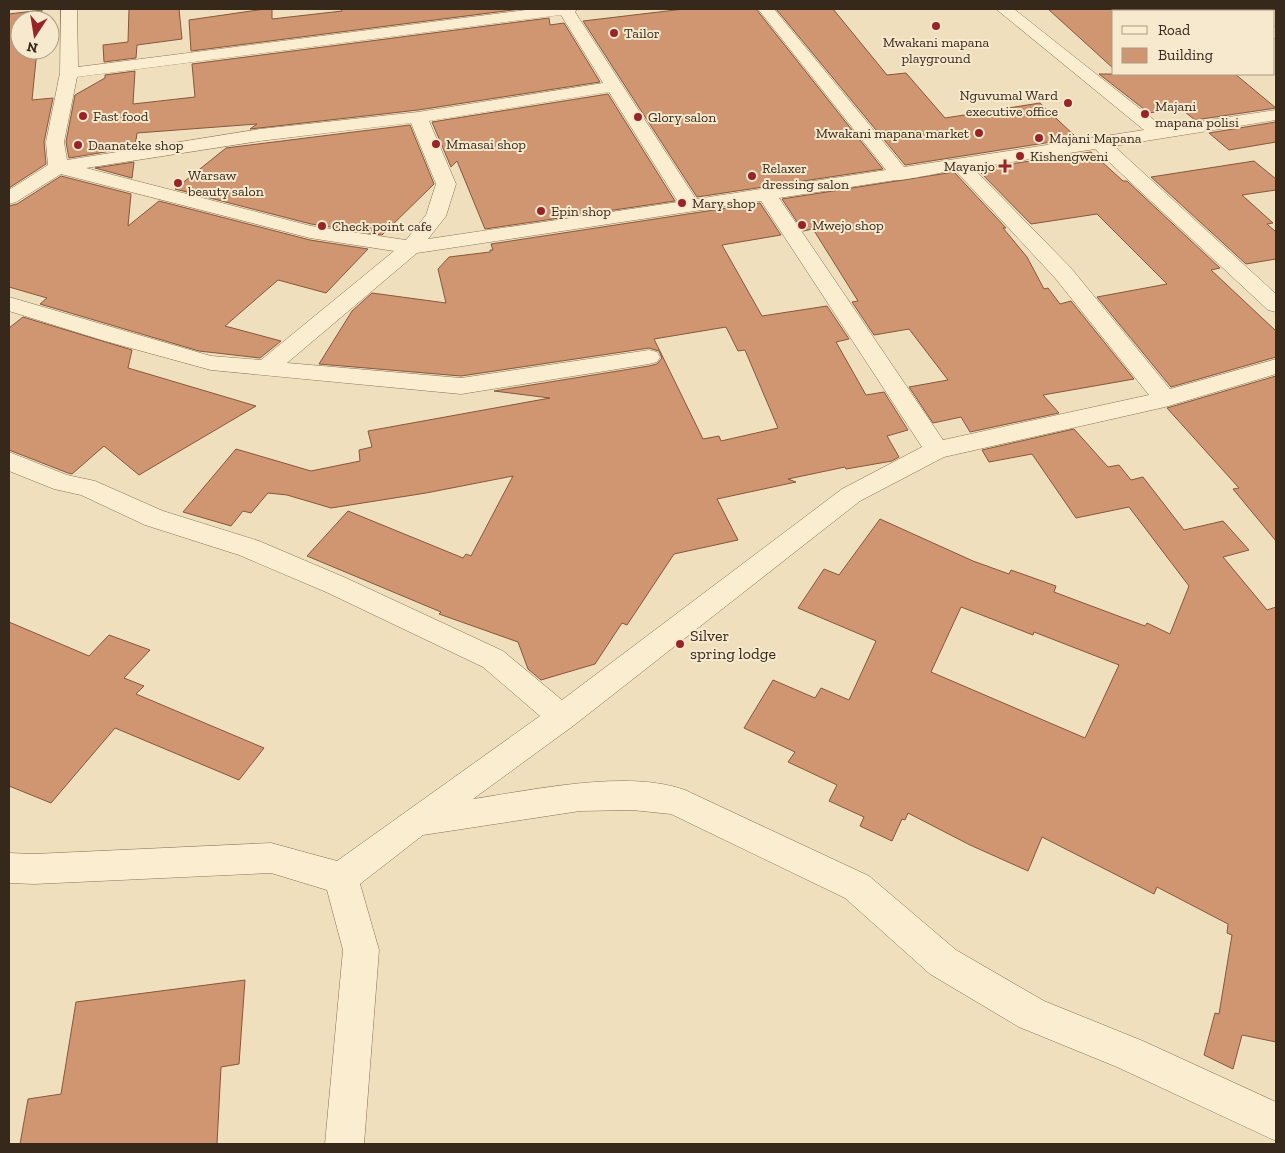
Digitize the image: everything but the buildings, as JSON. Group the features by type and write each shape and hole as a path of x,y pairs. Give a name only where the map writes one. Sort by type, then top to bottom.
{"street":[{"path":"58,167 55,142 69,73 69,9"},
{"path":"69,73 567,9 691,206"},
{"path":"766,9 900,174"},
{"path":"1004,9 1160,134"},
{"path":"9,198 58,167 260,136 418,117 615,86"},
{"path":"58,167 310,232 411,247 443,244 767,195 1276,116"},
{"path":"265,369 411,247 436,216 446,184 418,117"},
{"path":"1100,143 1276,305"},
{"path":"960,165 1063,273 1097,312 1165,399"},
{"path":"767,195 937,450"},
{"path":"9,304 112,336 211,363 461,386 649,357"},
{"path":"342,878 562,717 851,495 937,450 1165,399 1276,366"},
{"path":"9,461 63,483 86,487 154,518 249,548 336,585 493,659 562,717"},
{"path":"416,822 580,797 632,796 674,800 856,887 943,962 1032,1014 1130,1054 1276,1122"},
{"path":"9,868 34,869 271,858 342,878"},
{"path":"342,878 361,950 344,1144"}],"place":[{"name":"Mwakani mapana playground","path":"936,26"},
{"name":"Tailor","path":"614,33"},
{"name":"Nguvumal Ward executive office","path":"1068,103"},
{"name":"Majani mapana polisi","path":"1145,114"},
{"name":"Fast food","path":"83,116"},
{"name":"Glory salon","path":"638,117"},
{"name":"Mwakani mapana market","path":"979,133"},
{"name":"Majani Mapana","path":"1039,138"},
{"name":"Mmasai shop","path":"436,144"},
{"name":"Daanateke shop","path":"78,145"},
{"name":"Kishengweni","path":"1020,156"},
{"name":"Mayanjo","path":"1005,166"},
{"name":"Relaxer dressing salon","path":"752,176"},
{"name":"Warsaw beauty salon","path":"178,183"},
{"name":"Mary shop","path":"682,203"},
{"name":"Epin shop","path":"541,211"},
{"name":"Mwejo shop","path":"802,225"},
{"name":"Check point cafe","path":"322,226"},
{"name":"Silver spring lodge","path":"680,644"}]}
